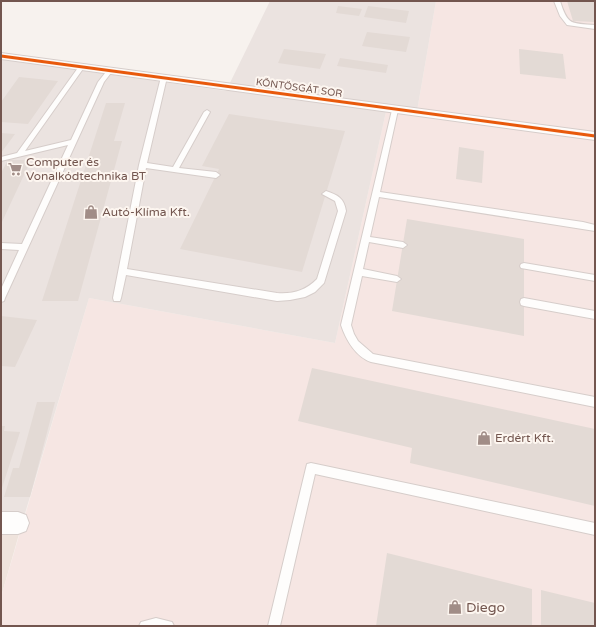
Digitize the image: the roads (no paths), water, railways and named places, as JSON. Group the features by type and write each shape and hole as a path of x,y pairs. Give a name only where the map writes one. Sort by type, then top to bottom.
{"street":[{"name":"KÖNTÖSGÁT SOR","path":"1,56 111,69 396,110 595,136"}],"lane":[{"path":"557,1 562,18 565,21 573,25 595,27"},
{"path":"20,153 82,66"},
{"path":"1,298 102,82 111,69"},
{"path":"117,298 143,165 164,77"},
{"path":"396,110 346,325 349,337 358,348 372,358 595,402"},
{"path":"175,169 207,112"},
{"path":"1,159 20,153 74,141"},
{"path":"143,165 216,175"},
{"path":"122,271 277,298 290,298 303,295 314,289 321,281 342,211 341,203 337,197 326,194"},
{"path":"377,194 595,228"},
{"path":"366,239 403,245"},
{"path":"1,246 25,247"},
{"path":"524,266 595,278"},
{"path":"358,272 397,279"},
{"path":"524,302 595,315"},
{"path":"274,626 311,468 595,529"},
{"path":"146,626 156,624 168,626"}],"place":[{"name":"Computer és Vonalkódtechnika BT","path":"15,169"},
{"name":"Autó-Klíma Kft.","path":"91,212"},
{"name":"Erdért Kft.","path":"484,438"},
{"name":"Diego","path":"455,607"}]}
